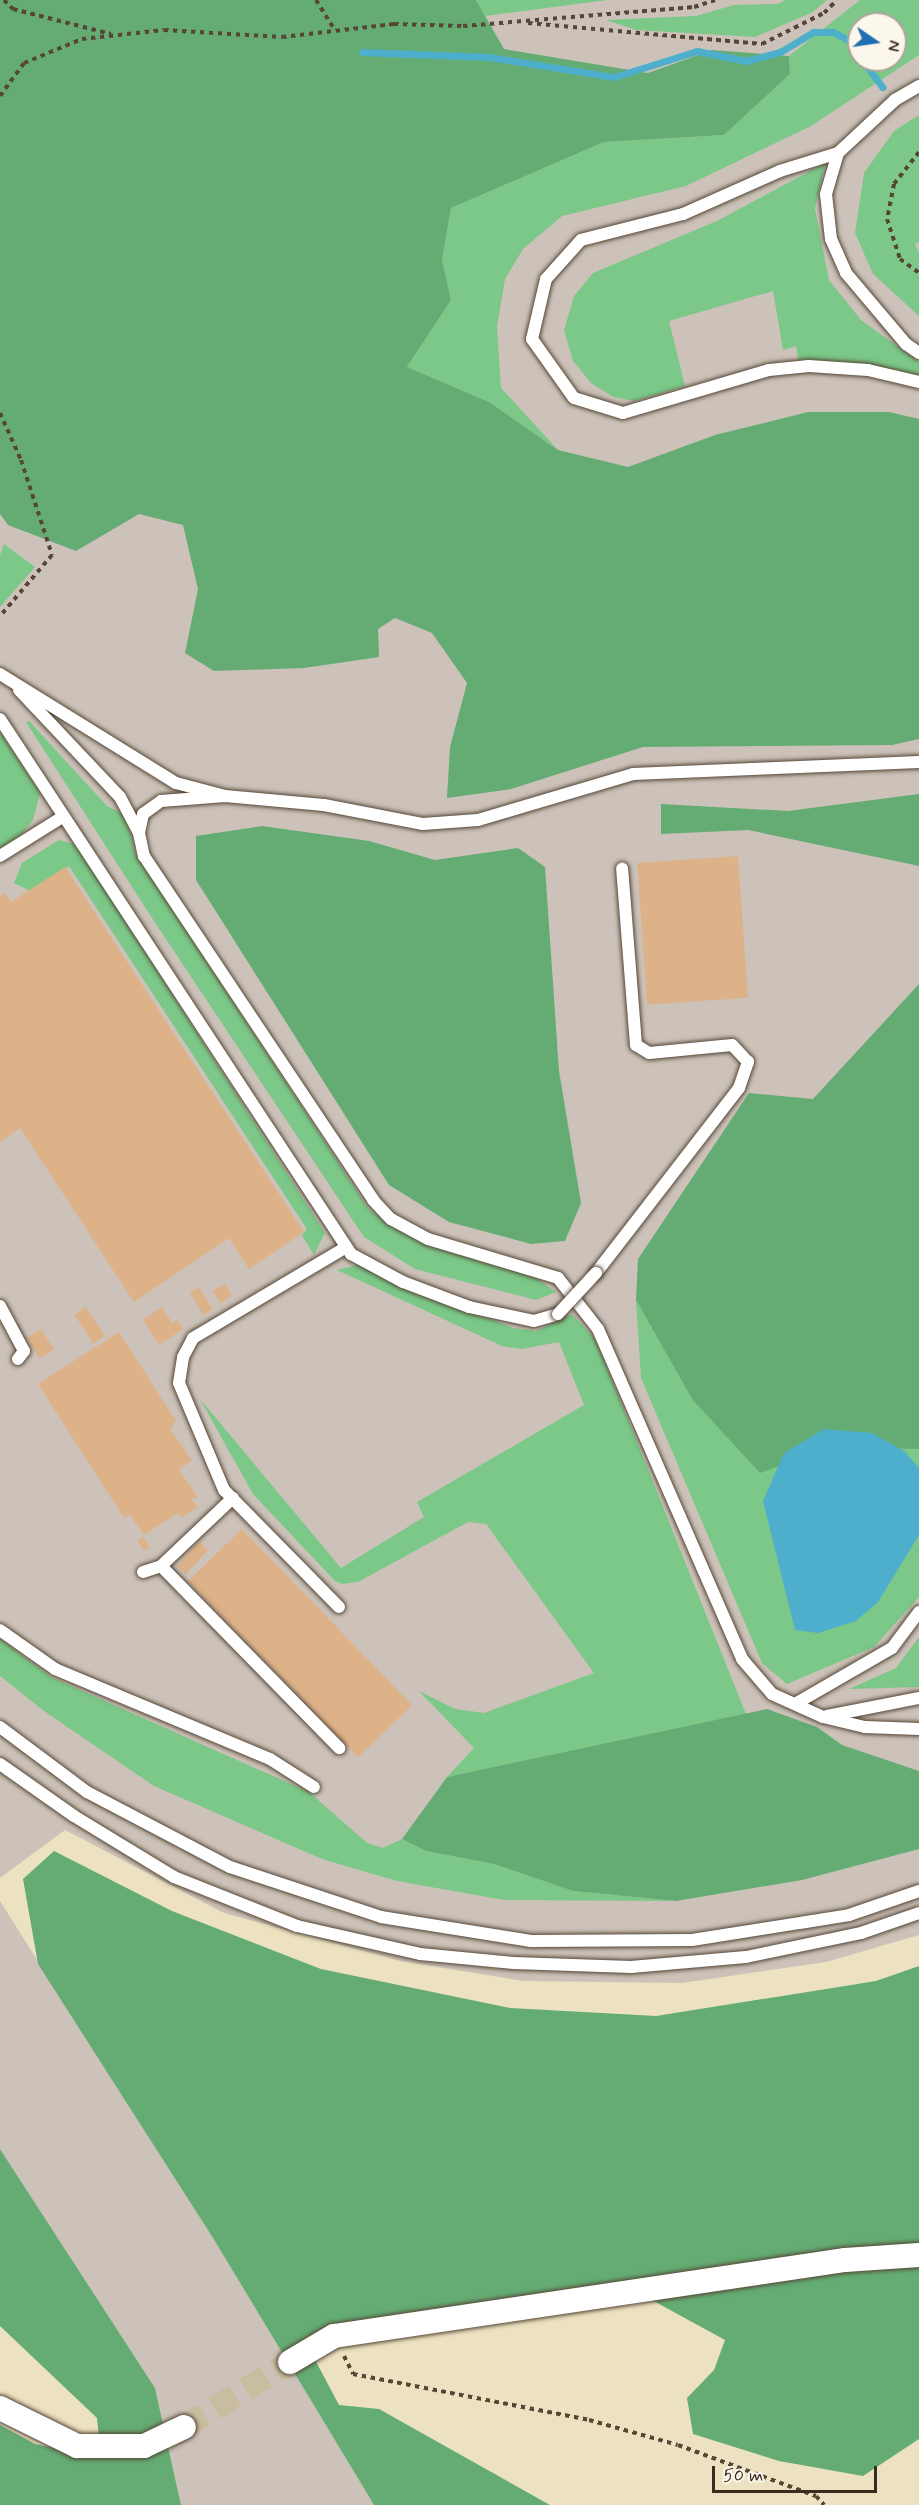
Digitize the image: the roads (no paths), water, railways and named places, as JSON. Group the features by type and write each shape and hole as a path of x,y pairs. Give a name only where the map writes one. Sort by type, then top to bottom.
{"street":[{"path":"290,2362 334,2336 845,2260 919,2255"},
{"path":"0,2408 77,2446 144,2446 184,2427"}],"lane":[{"path":"919,87 895,100 838,153 780,171 683,214 581,240 546,279 535,309 532,339 574,398 623,412 769,370 809,366 868,370 919,382"},
{"path":"838,153 826,194 831,239 846,273 906,344 919,353"},
{"path":"3,675 177,783 225,796 324,806 423,824 478,820 633,774 919,762"},
{"path":"3,675 120,797 139,833 144,856 372,1200 391,1219 428,1239 558,1278 598,1329 742,1659 772,1694 823,1717 865,1727 919,1729"},
{"path":"0,719 346,1248 351,1254 403,1282 469,1307 534,1321 558,1314 596,1273 739,1088 748,1062 732,1045 650,1053 636,1045 622,869"},
{"path":"139,833 143,814 161,801 225,796"},
{"path":"0,856 64,816"},
{"path":"339,1607 224,1490 190,1414 179,1383 183,1357 193,1338 346,1248"},
{"path":"0,1306 24,1351 18,1359"},
{"path":"143,1572 161,1566 233,1498"},
{"path":"161,1566 339,1748"},
{"path":"795,1704 892,1648 919,1612"},
{"path":"0,1630 55,1669 270,1759 314,1787"},
{"path":"823,1717 919,1698"},
{"path":"0,1727 87,1792 230,1867 381,1917 531,1941 692,1940 849,1915 919,1891"},
{"path":"0,1764 74,1816 174,1877 297,1926 420,1954 514,1963 631,1967 746,1957 861,1933 919,1913"}],"water":[{"path":"824,1429 872,1433 904,1451 919,1468 919,1535 878,1602 856,1621 818,1633 795,1630 763,1501 784,1453"}],"waterway":[{"path":"362,52 489,57 614,77 697,51 746,61 780,52 813,32 833,32 847,39"},
{"path":"871,72 882,87"}],"tunnel":[{"path":"184,2427 290,2362"}]}
